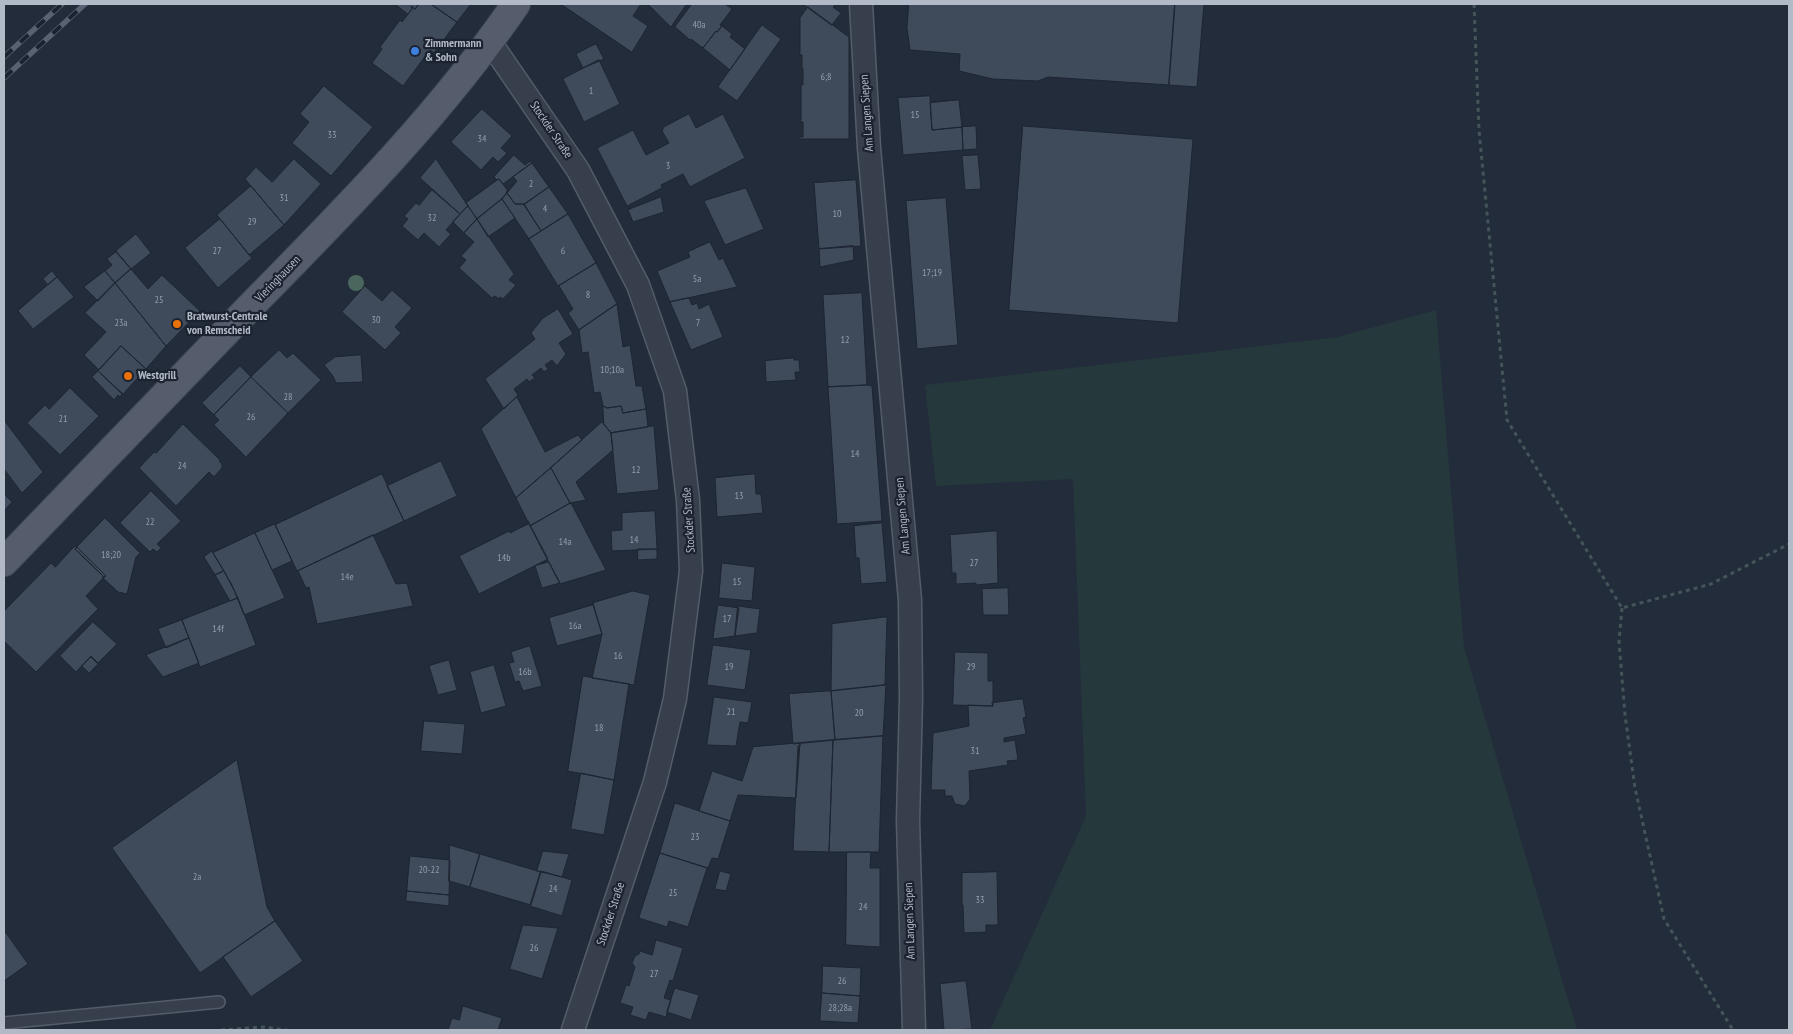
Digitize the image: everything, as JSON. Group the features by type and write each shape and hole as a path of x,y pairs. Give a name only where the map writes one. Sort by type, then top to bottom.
{"main road":[{"name":"Vieringhausen","path":"4,562 347,209 402,148 490,42 516,4"}],"street":[{"name":"Am Langen Siepen","path":"861,4 869,148 910,600 912,698 908,821 914,1030"},
{"name":"Stockder Straße","path":"490,42 578,170 638,285 675,391 688,500 690,571 675,699 655,782 574,1030"}],"lane":[{"path":"4,1023 219,1002"}],"path":[{"path":"1474,4 1479,130 1508,420 1622,608 1619,641 1626,724 1635,788 1664,919 1733,1030"},
{"path":"1622,608 1711,584 1789,544"},
{"path":"221,1030 263,1027 287,1030"}],"green space":[{"path":"1436,310 1464,647 1577,1030 990,1030 1086,816 1073,479 936,486 925,385 1338,337"}],"building":[{"path":"395,4 419,4 415,9 411,6 412,9 408,14"},
{"path":"419,4 431,4 457,22 434,53 430,50 403,86 372,63 382,49 380,47 400,20 402,22 412,9 411,6 415,9"},
{"path":"431,4 471,4 457,22"},
{"path":"561,4 641,4 633,16 648,26 632,52"},
{"path":"648,4 683,4 686,5 671,27"},
{"path":"692,4 725,4 732,9 720,25 722,26 703,48 675,27"},
{"path":"803,4 836,4 833,7 841,13 832,25"},
{"path":"909,4 1175,4 1169,85 1048,77 1038,81 993,79 959,71 960,54 910,50 907,28"},
{"path":"1175,4 1204,4 1197,87 1169,85"},
{"path":"808,7 849,37 849,139 799,139 799,137 803,137 803,122 799,121 801,120 801,86 799,85 803,85 803,68 799,68 802,67 802,55 799,54 800,18"},
{"path":"762,25 781,39 737,101 718,87"},
{"path":"722,26 732,34 730,37 745,49 730,70 703,48"},
{"path":"596,44 604,59 583,68 576,54"},
{"path":"599,60 620,104 584,122 563,79"},
{"path":"324,86 373,127 331,176 292,143 309,122 300,114"},
{"path":"930,96 932,130 962,127 963,150 903,155 898,98"},
{"path":"959,100 962,127 932,130 930,103"},
{"path":"482,109 512,136 501,148 507,153 498,162 493,157 481,170 451,142"},
{"path":"689,114 696,128 723,114 745,158 690,187 683,174 661,185 662,188 627,206 597,148 633,130 646,155 669,143 662,131 664,127"},
{"path":"976,126 977,149 963,150 962,127"},
{"path":"1023,126 1193,139 1178,323 1009,310"},
{"path":"514,155 525,165 530,161 532,163 503,184 494,177"},
{"path":"978,155 981,189 965,190 962,156"},
{"path":"294,159 321,184 284,225 245,179 256,167 272,182"},
{"path":"436,159 468,206 460,214 420,178"},
{"path":"532,163 549,187 524,204 515,204 507,193 517,181 513,177"},
{"path":"499,179 508,191 507,193 477,219 466,203"},
{"path":"856,180 861,246 819,249 814,183"},
{"path":"251,186 284,225 249,255 217,215"},
{"path":"549,187 568,214 541,231 524,205"},
{"path":"746,188 764,229 725,245 704,201"},
{"path":"432,190 460,214 446,230 451,234 439,247 424,233 418,240 402,226 408,219 404,216 416,203 419,205"},
{"path":"507,193 515,204 524,204 541,231 529,239 502,199"},
{"path":"661,197 664,212 633,222 628,210"},
{"path":"946,198 958,345 917,349 906,201"},
{"path":"502,199 515,218 488,237 477,219"},
{"path":"468,206 477,219 464,233 453,222"},
{"path":"568,214 596,263 558,286 529,239"},
{"path":"220,219 252,258 218,288 185,248"},
{"path":"477,219 514,274 509,280 516,285 503,299 495,296 492,298 459,268 466,260 461,256 474,242 464,233"},
{"path":"136,234 151,253 131,269 116,251"},
{"path":"710,242 719,260 723,258 737,287 670,302 657,271 690,257 688,252"},
{"path":"853,246 854,260 820,267 819,249"},
{"path":"116,252 131,269 115,283 105,271 112,265 107,259"},
{"path":"596,263 617,304 579,330 568,313 573,309 559,286"},
{"path":"131,269 148,289 162,275 200,311 166,346 115,283"},
{"path":"52,271 57,277 48,285 43,279"},
{"path":"105,271 115,283 98,301 84,287"},
{"path":"57,277 74,297 33,329 18,311"},
{"path":"115,283 166,346 146,369 121,346 99,370 84,355 106,332 85,313"},
{"path":"365,286 382,301 392,290 412,308 395,327 401,333 385,350 342,312"},
{"path":"862,293 867,385 828,387 823,295"},
{"path":"689,298 692,305 697,303 699,309 709,304 723,337 691,350 670,302"},
{"path":"617,304 623,347 630,345 636,386 642,386 646,409 623,413 621,406 607,408 603,406 600,392 594,393 588,352 582,353 579,330"},
{"path":"558,309 573,334 559,343 566,354 557,366 552,360 545,365 548,369 544,372 541,368 532,375 535,378 529,382 527,379 514,389 518,395 504,409 485,379 535,339 531,333 542,319"},
{"path":"121,346 146,369 123,394 98,371"},
{"path":"279,350 287,358 293,353 321,380 288,413 251,377"},
{"path":"361,355 363,382 336,383 324,365 335,357"},
{"path":"794,358 794,360 799,360 800,372 795,372 796,380 766,382 765,361"},
{"path":"240,366 251,377 214,415 202,403"},
{"path":"98,371 122,394 120,397 118,395 114,400 92,377"},
{"path":"251,377 288,413 246,457 214,425 219,420 214,415"},
{"path":"872,386 882,521 837,524 828,387"},
{"path":"70,388 99,416 60,455 27,423 45,405 49,409"},
{"path":"517,397 545,452 578,435 582,440 516,498 481,429"},
{"path":"603,406 607,408 621,406 623,413 646,409 648,427 611,433 604,424"},
{"path":"4,420 43,472 22,493 4,469"},
{"path":"602,422 611,433 613,450 576,482 586,500 570,503 551,468"},
{"path":"183,424 220,460 222,468 214,477 209,472 176,506 139,468"},
{"path":"654,426 659,490 617,494 611,433"},
{"path":"441,461 457,496 404,521 387,486"},
{"path":"551,468 570,503 530,526 516,498"},
{"path":"382,474 404,521 297,571 275,525"},
{"path":"755,474 756,494 761,494 763,513 717,517 715,478"},
{"path":"151,491 181,521 157,544 161,548 157,552 153,549 150,552 120,523"},
{"path":"4,494 12,502 4,511"},
{"path":"571,503 606,570 560,584 530,526"},
{"path":"655,511 657,549 612,551 611,531 622,530 622,513"},
{"path":"105,518 140,553 136,557 127,594 118,592 103,578 106,576 77,547"},
{"path":"528,521 548,559 479,594 459,556 509,531 510,533 528,524"},
{"path":"882,523 887,582 861,584 859,558 856,558 854,526"},
{"path":"275,524 292,561 272,570 255,533"},
{"path":"997,531 998,583 956,584 956,573 952,573 950,535"},
{"path":"255,533 285,598 244,615 232,585 213,553"},
{"path":"373,535 396,584 407,583 413,606 317,624 309,587 306,588 298,571"},
{"path":"75,546 77,547 75,549 103,576 86,596 98,609 36,672 4,641 4,611 51,563 55,567"},
{"path":"77,547 106,576 102,577 75,549"},
{"path":"638,549 657,549 657,559 638,560"},
{"path":"212,551 224,571 215,575 204,557"},
{"path":"549,562 560,583 542,588 535,566"},
{"path":"722,563 755,567 752,601 719,598"},
{"path":"224,571 238,598 230,601 215,575"},
{"path":"1008,588 1009,615 983,615 982,589"},
{"path":"633,591 650,595 634,685 592,678 602,634 593,603"},
{"path":"238,598 256,645 200,667 182,620"},
{"path":"593,605 602,634 557,646 549,618"},
{"path":"718,605 739,608 735,636 713,639"},
{"path":"738,606 760,609 757,633 735,636"},
{"path":"887,617 885,685 831,691 832,624"},
{"path":"182,620 189,638 166,648 158,629"},
{"path":"93,622 117,644 98,663 91,656 76,672 60,656"},
{"path":"189,638 199,663 163,677 146,655"},
{"path":"713,645 751,650 745,690 707,685"},
{"path":"530,646 542,686 523,691 519,681 515,682 509,663 514,662 511,652"},
{"path":"955,652 988,653 988,681 993,681 993,706 953,705"},
{"path":"91,657 98,664 89,673 82,666"},
{"path":"449,660 457,690 438,695 429,666"},
{"path":"494,665 506,706 481,713 470,672"},
{"path":"583,676 629,684 614,780 568,771"},
{"path":"886,685 883,736 835,740 831,691"},
{"path":"831,691 835,740 793,744 789,694"},
{"path":"714,697 752,702 748,723 740,722 736,746 707,745"},
{"path":"1023,699 1026,717 1023,718 1026,734 1004,738 1004,742 1015,740 1018,760 1007,761 1008,765 969,771 970,799 965,806 955,804 952,796 945,796 945,790 931,790 933,733 969,726 968,705 993,706 992,703"},
{"path":"424,721 465,724 462,754 421,751"},
{"path":"883,736 879,852 829,852 833,740"},
{"path":"833,740 829,852 793,851 798,746 800,746 800,743"},
{"path":"800,743 796,798 738,795 730,821 699,811 712,771 742,781 753,747"},
{"path":"237,760 267,907 275,921 200,973 112,848"},
{"path":"581,773 614,780 604,835 571,829"},
{"path":"675,803 730,821 718,859 712,858 708,868 660,853"},
{"path":"450,845 480,854 470,887 449,881"},
{"path":"543,851 569,854 562,877 537,871"},
{"path":"847,852 871,852 870,868 880,868 880,947 846,945"},
{"path":"660,853 707,868 688,927 669,921 667,927 639,918"},
{"path":"480,854 541,872 531,905 470,887"},
{"path":"410,856 450,860 449,895 407,891"},
{"path":"541,871 572,880 562,916 530,906"},
{"path":"720,871 731,874 726,891 715,889"},
{"path":"997,872 998,925 986,925 986,932 964,933 962,873"},
{"path":"407,891 449,895 449,906 406,901"},
{"path":"275,921 303,961 251,997 223,957"},
{"path":"523,925 558,928 542,979 510,969"},
{"path":"4,930 28,964 4,981"},
{"path":"656,940 683,948 673,981 670,980 664,998 671,1000 666,1017 649,1012 646,1020 630,1015 633,1007 620,1003 626,985 629,986 635,967 632,963 635,956 640,951 652,955"},
{"path":"823,966 861,968 860,996 822,993"},
{"path":"966,981 972,1029 944,1030 940,984"},
{"path":"675,988 699,995 691,1020 667,1012"},
{"path":"822,993 860,996 858,1023 820,1021"},
{"path":"463,1006 502,1018 498,1030 448,1030 452,1018 459,1020"}],"railway":[{"path":"4,57 62,4"},
{"path":"4,78 85,4"}],"place":[{"name":"Zimmermann & Sohn","path":"415,51"},
{"name":"Bratwurst-Centrale von Remscheid","path":"177,324"},
{"name":"Westgrill","path":"128,376"}]}
